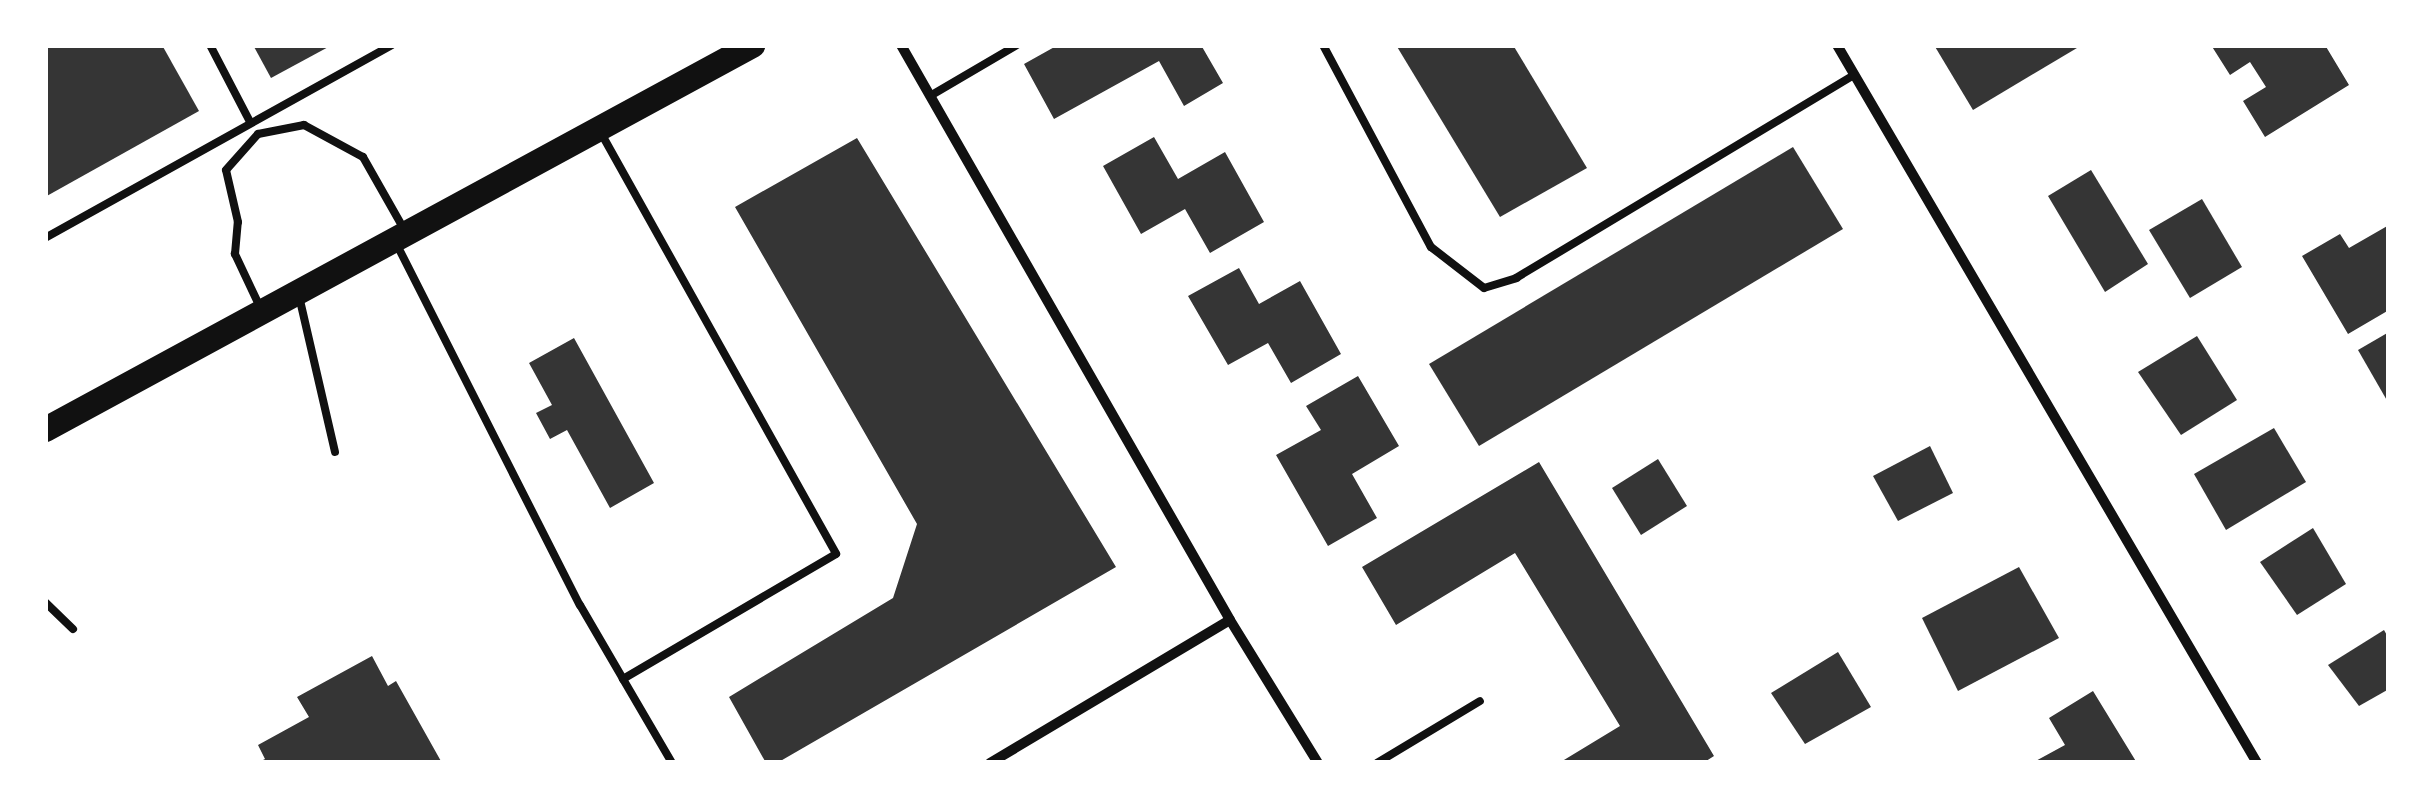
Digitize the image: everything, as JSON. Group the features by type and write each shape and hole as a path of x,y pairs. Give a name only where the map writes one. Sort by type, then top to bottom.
{"main road":[{"path":"45,429 752,45"}],"street":[{"path":"901,45 1230,620 1318,763"},
{"path":"1837,45 2257,763"},
{"path":"990,763 1230,620"}],"lane":[{"path":"210,45 258,134"},
{"path":"45,238 392,45"},
{"path":"930,96 1017,45"},
{"path":"1323,45 1430,247 1484,288 1516,278 1854,75"},
{"path":"262,311 235,254 238,222 226,170 258,134 304,125 363,157 580,605 672,763"},
{"path":"599,130 836,554 623,680"},
{"path":"298,292 335,452"},
{"path":"45,602 73,629"},
{"path":"1377,763 1480,701"}],"building":[{"path":"45,45 162,45 199,111 45,197"},
{"path":"253,45 332,45 271,78"},
{"path":"1058,45 1201,45 1223,83 1184,106 1159,61 1054,119 1024,64"},
{"path":"1396,45 1513,45 1587,168 1500,217"},
{"path":"1934,45 2082,45 1973,110"},
{"path":"2211,45 2325,45 2349,85 2265,137 2243,101 2266,87 2250,62 2230,75"},
{"path":"1154,137 1178,179 1225,152 1264,222 1210,253 1185,209 1141,234 1103,166"},
{"path":"857,138 1116,567 777,763 766,763 729,697 893,598 917,524 735,207"},
{"path":"1793,147 1843,229 1479,446 1429,364"},
{"path":"2091,170 2148,264 2105,292 2048,196"},
{"path":"2202,199 2242,267 2190,298 2149,230"},
{"path":"2389,225 2389,310 2348,334 2302,256 2340,234 2349,248"},
{"path":"1239,268 1259,304 1300,281 1341,354 1291,383 1268,343 1228,365 1188,296"},
{"path":"2389,332 2389,404 2358,350"},
{"path":"2197,336 2237,400 2181,435 2138,372"},
{"path":"574,338 654,483 610,508 567,430 550,439 536,413 552,405 529,363"},
{"path":"1358,376 1399,446 1352,474 1377,518 1328,546 1276,455 1321,430 1306,406"},
{"path":"2274,428 2306,482 2226,530 2194,474"},
{"path":"1930,446 1953,493 1898,521 1873,476"},
{"path":"1658,459 1687,506 1641,535 1612,488"},
{"path":"1539,462 1714,756 1703,763 1559,763 1620,726 1515,553 1396,625 1362,567"},
{"path":"2313,528 2346,584 2297,615 2260,562"},
{"path":"2019,567 2059,638 1958,691 1922,618"},
{"path":"2384,630 2389,639 2389,689 2359,706 2328,665"},
{"path":"1838,652 1871,707 1805,744 1771,693"},
{"path":"372,656 388,686 396,681 442,763 257,763 265,759 258,745 309,717 297,697"},
{"path":"2093,691 2137,763 2032,763 2065,745 2049,718"}]}
